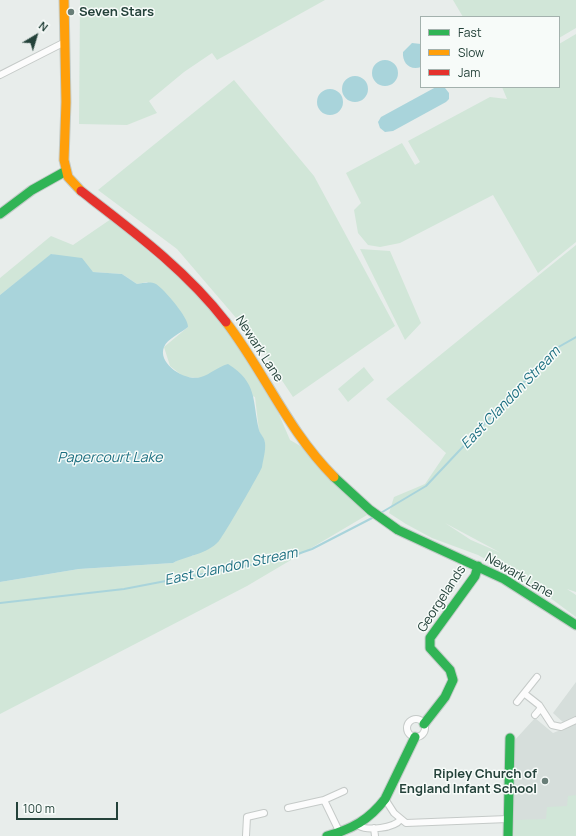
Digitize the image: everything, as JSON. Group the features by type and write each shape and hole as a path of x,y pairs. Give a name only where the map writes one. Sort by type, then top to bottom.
{"main road":[{"name":"Newark Lane","path":"64,0 64,160 66,171 70,180 78,189 172,262 202,292 235,335 299,437 369,509 382,520 415,540 478,566 513,584 576,626"},
{"path":"0,214 32,190 66,171"},
{"name":"Georgelands","path":"424,724 431,717 453,682 450,670 430,648 430,638 475,576 478,566"},
{"name":"Georgelands","path":"327,836 359,826 379,808 385,799 415,737"},
{"path":"508,836 510,738"}],"street":[{"path":"0,75 65,42"},
{"path":"517,702 525,694 536,677"},
{"path":"525,694 541,708 549,722 556,727 561,727 576,720"},
{"path":"535,715 541,708"},
{"path":"415,737 408,732 409,723 418,720 424,724"},
{"name":"Georgelands","path":"415,737 419,737 424,732 424,724"},
{"path":"288,808 324,800 344,791"},
{"path":"385,799 400,820 406,823 414,824 508,819"},
{"path":"324,800 340,833"},
{"path":"246,836 247,817 264,813"},
{"name":"Georgelands","path":"359,826 374,828 395,825 400,820"},
{"path":"374,828 375,836"}],"shaded area":[{"path":"576,682 576,720 566,725 553,713"},
{"name":"Ripley Church of England Infant School","path":"535,718 553,733 576,724 576,836 514,836 513,742"}],"green space":[{"path":"80,0 325,0 217,60 212,53 184,72 149,101 157,113 127,125 79,124"},
{"path":"453,0 576,0 576,28 560,37 560,16 462,16"},
{"path":"576,34 576,242 538,273 493,195 400,243 380,247 368,245 358,233 354,210 361,203 346,173 402,143 415,165 420,162 408,141 490,97 507,99 502,88 560,88 560,43"},
{"path":"234,80 314,176 395,326 293,397 255,340 177,249 98,190"},
{"path":"111,219 199,295 234,340 278,412 290,440 304,448 367,515 247,586 0,714 0,582 79,569 173,563 185,556 193,556 265,442 259,431 255,397 200,378 184,377 170,366 164,347 188,327 147,282 137,284 122,274 93,272 52,254 0,295 0,278 51,236 73,245"},
{"path":"576,245 576,592 567,589 576,595 576,617 534,586 478,555 432,538 389,513 394,497 425,484 446,453 386,399","holes":["445,523 501,553 471,540"]},
{"path":"360,249 390,251 421,323 405,340"},
{"path":"364,367 374,380 348,402 338,389"},
{"path":"576,795 576,836 514,836 514,820 546,819 547,807 567,806 568,796"}],"water":[{"path":"412,43 420,44 420,67 413,68 405,63 403,52"},
{"path":"385,60 394,64 398,73 394,82 385,86 376,82 372,73 376,64"},
{"path":"355,76 364,80 368,89 364,98 355,102 346,98 342,89 346,80"},
{"path":"434,88 445,88 449,93 449,99 446,102 393,131 385,132 380,128 378,122 381,117"},
{"path":"330,89 339,93 343,102 339,111 330,115 321,111 317,102 321,93"},
{"name":"Papercourt Lake","path":"51,254 82,258 93,272 122,274 137,284 149,282 156,284 170,297 185,317 188,327 171,339 164,347 163,353 165,360 169,365 181,374 195,378 205,376 228,364 245,378 249,385 254,401 259,430 265,441 262,467 219,541 214,546 203,552 173,563 79,569 0,582 0,295"}],"waterway":[{"name":"East Clandon Stream","path":"379,514 426,486 555,349 576,337"},
{"name":"East Clandon Stream","path":"0,603 124,589 286,558 312,549 374,517"}],"traffic: fast":[{"path":"0,214 32,190 66,171"},
{"path":"334,477 370,510 398,530 504,579 576,625"},
{"path":"424,724 445,697 453,680 450,670 430,648 430,638 475,576 478,566"},
{"path":"327,836 352,827 373,813 385,799 415,737"},
{"path":"508,836 510,738"}],"traffic: slow":[{"path":"64,0 66,102 64,160 68,177 81,191"},
{"path":"226,322 253,361 303,441 334,477"}],"traffic: jam":[{"path":"81,191 139,236 176,268 194,285 226,322"}],"place":[{"name":"Seven Stars","path":"71,12"},
{"name":"Ripley Church of England Infant School","path":"545,781"}]}
